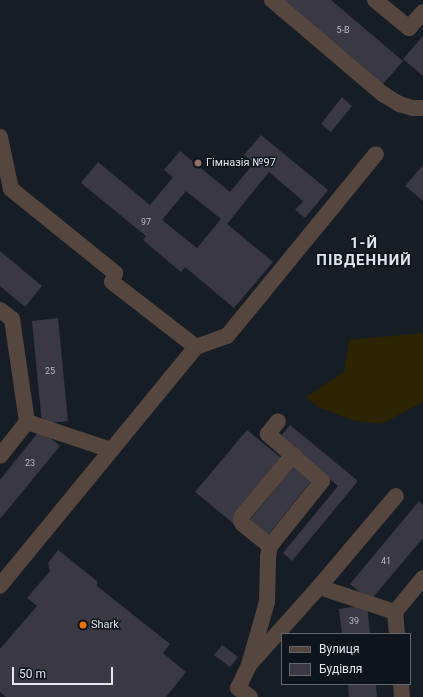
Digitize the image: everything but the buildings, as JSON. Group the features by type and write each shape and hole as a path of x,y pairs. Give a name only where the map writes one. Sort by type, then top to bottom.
{"lane":[{"path":"272,0 383,94 399,104 413,108 423,108"},
{"path":"375,0 409,28 423,12"},
{"path":"0,137 11,189 115,273 112,282 196,347"},
{"path":"0,586 196,347 227,336 376,154"},
{"path":"0,310 12,319 27,422 0,456"},
{"path":"250,697 238,688 250,665 267,602 268,557 270,546 322,481 268,434 278,421"},
{"path":"27,422 111,450"},
{"path":"270,546 243,524 241,521 242,516 293,456"},
{"path":"250,665 320,587 396,496"},
{"path":"397,633 395,612 423,578"},
{"path":"320,587 395,612"},
{"path":"401,685 402,697"}],"sand":[{"path":"423,333 423,402 381,424 352,420 318,407 306,397 344,372 349,340"}],"place":[{"name":"Гімназія №97","path":"198,163"},
{"name":"Shark","path":"83,625"}],"district":[{"name":"1-Й ПІВДЕННИЙ","path":"364,252"}]}
